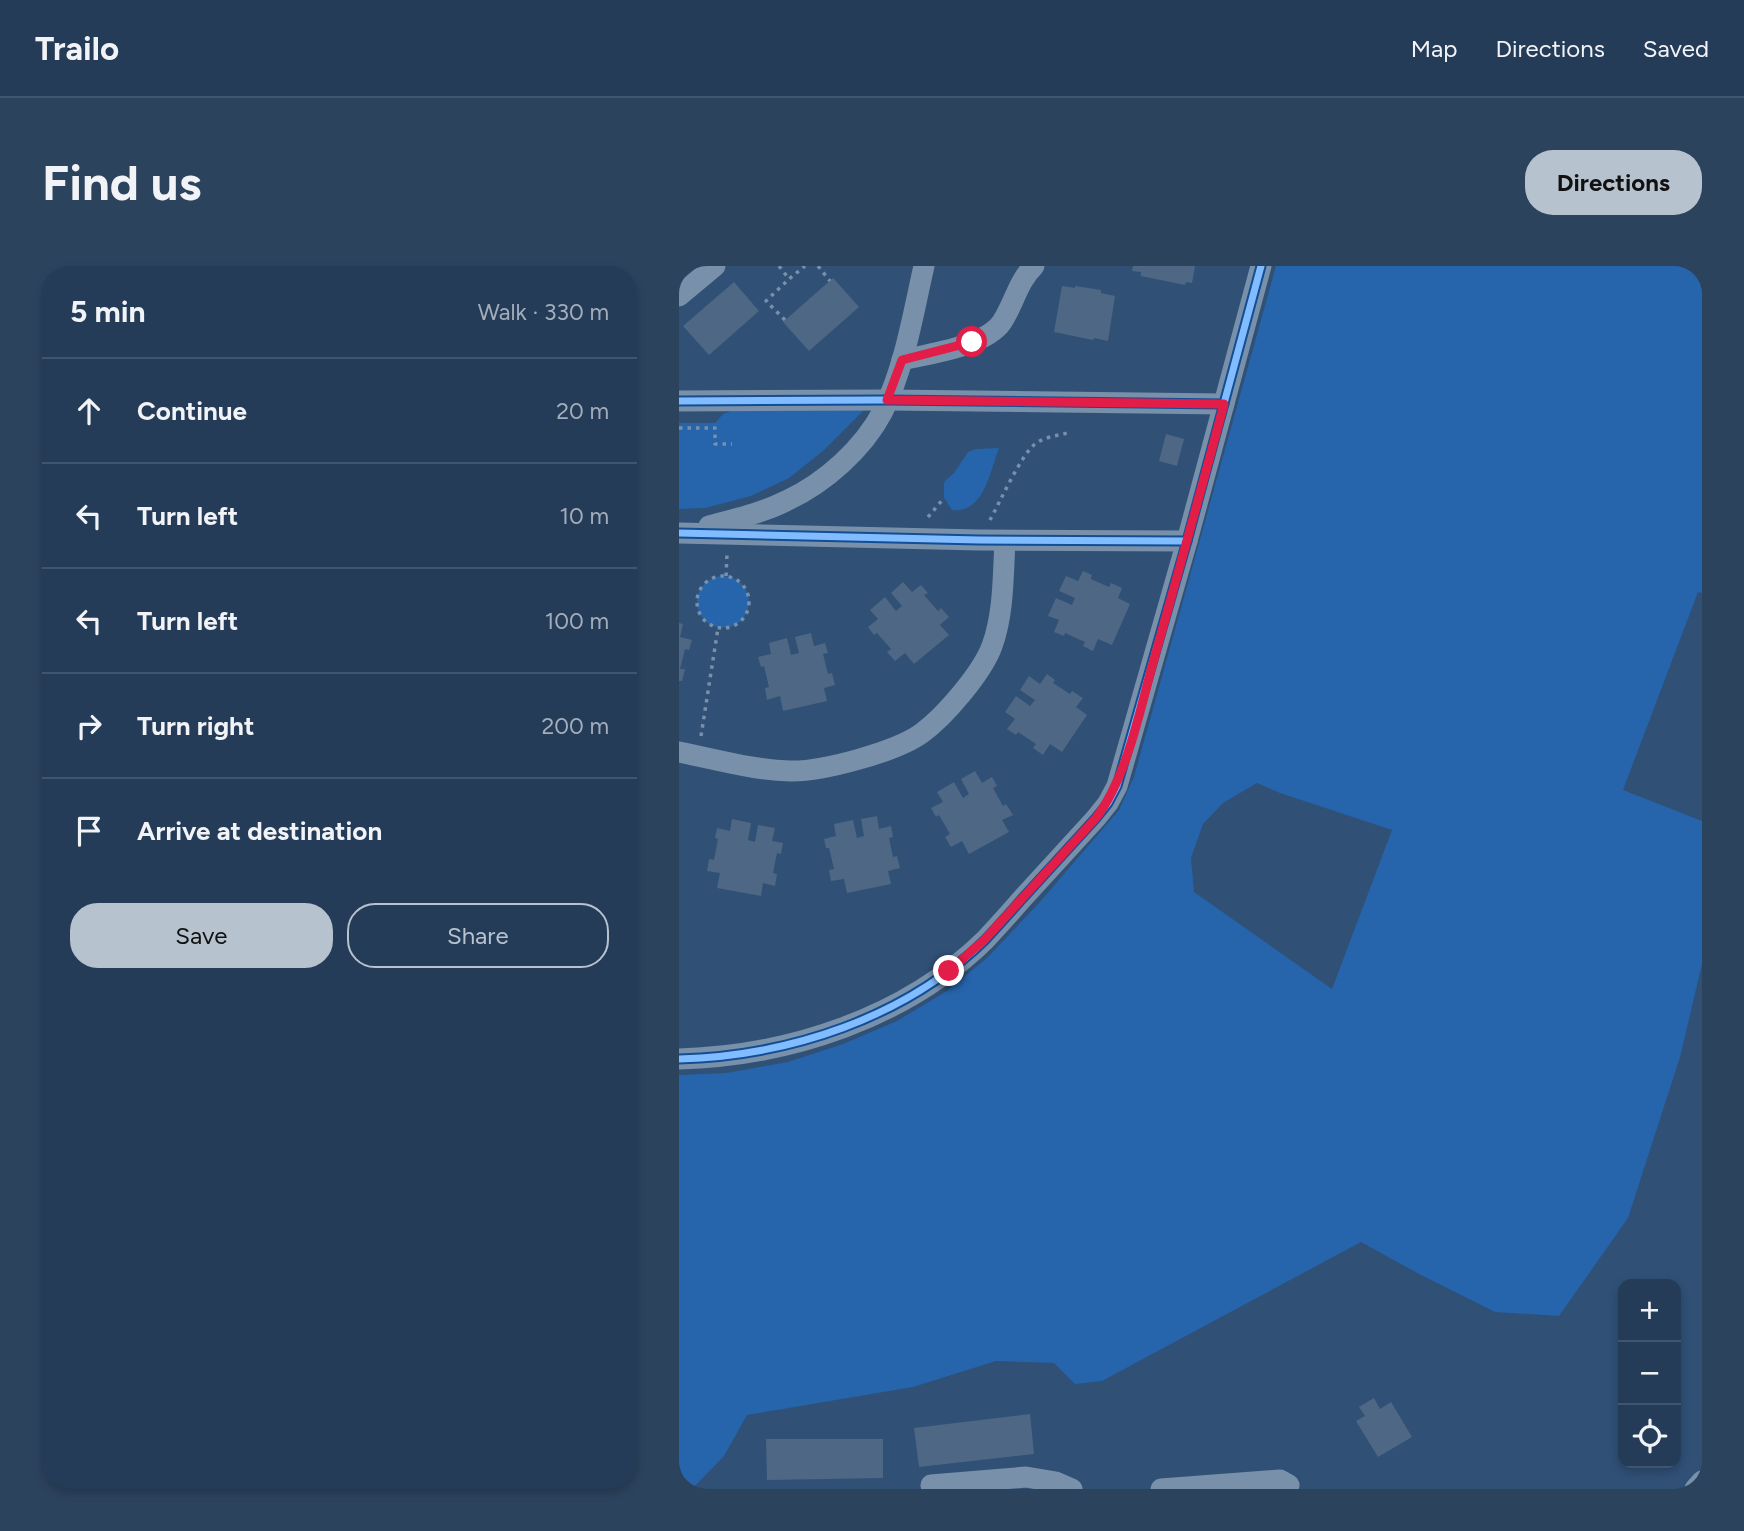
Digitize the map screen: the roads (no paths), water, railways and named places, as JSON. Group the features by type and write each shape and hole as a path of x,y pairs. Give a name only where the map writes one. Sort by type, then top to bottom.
{"street":[{"path":"679,296 715,266"},
{"path":"683,533 760,512 787,501 813,486 856,448 872,428 887,400 902,360 924,266"},
{"path":"902,360 972,342 995,331 1022,281 1034,266"},
{"path":"679,1059 762,1050 827,1032 870,1017 923,988 949,971 985,939 1108,803 1117,786 1187,541 1261,266"},
{"path":"679,401 887,400 1224,404"},
{"path":"683,533 1005,541 1187,541"},
{"path":"689,754 780,771 803,771 897,747 921,733 938,719 973,679 991,649 1000,611 1005,541"},
{"path":"931,1485 1026,1477 1056,1482 1072,1489"},
{"path":"1161,1489 1280,1480 1289,1485 1284,1489"},
{"path":"1695,1489 1702,1481"}]}
